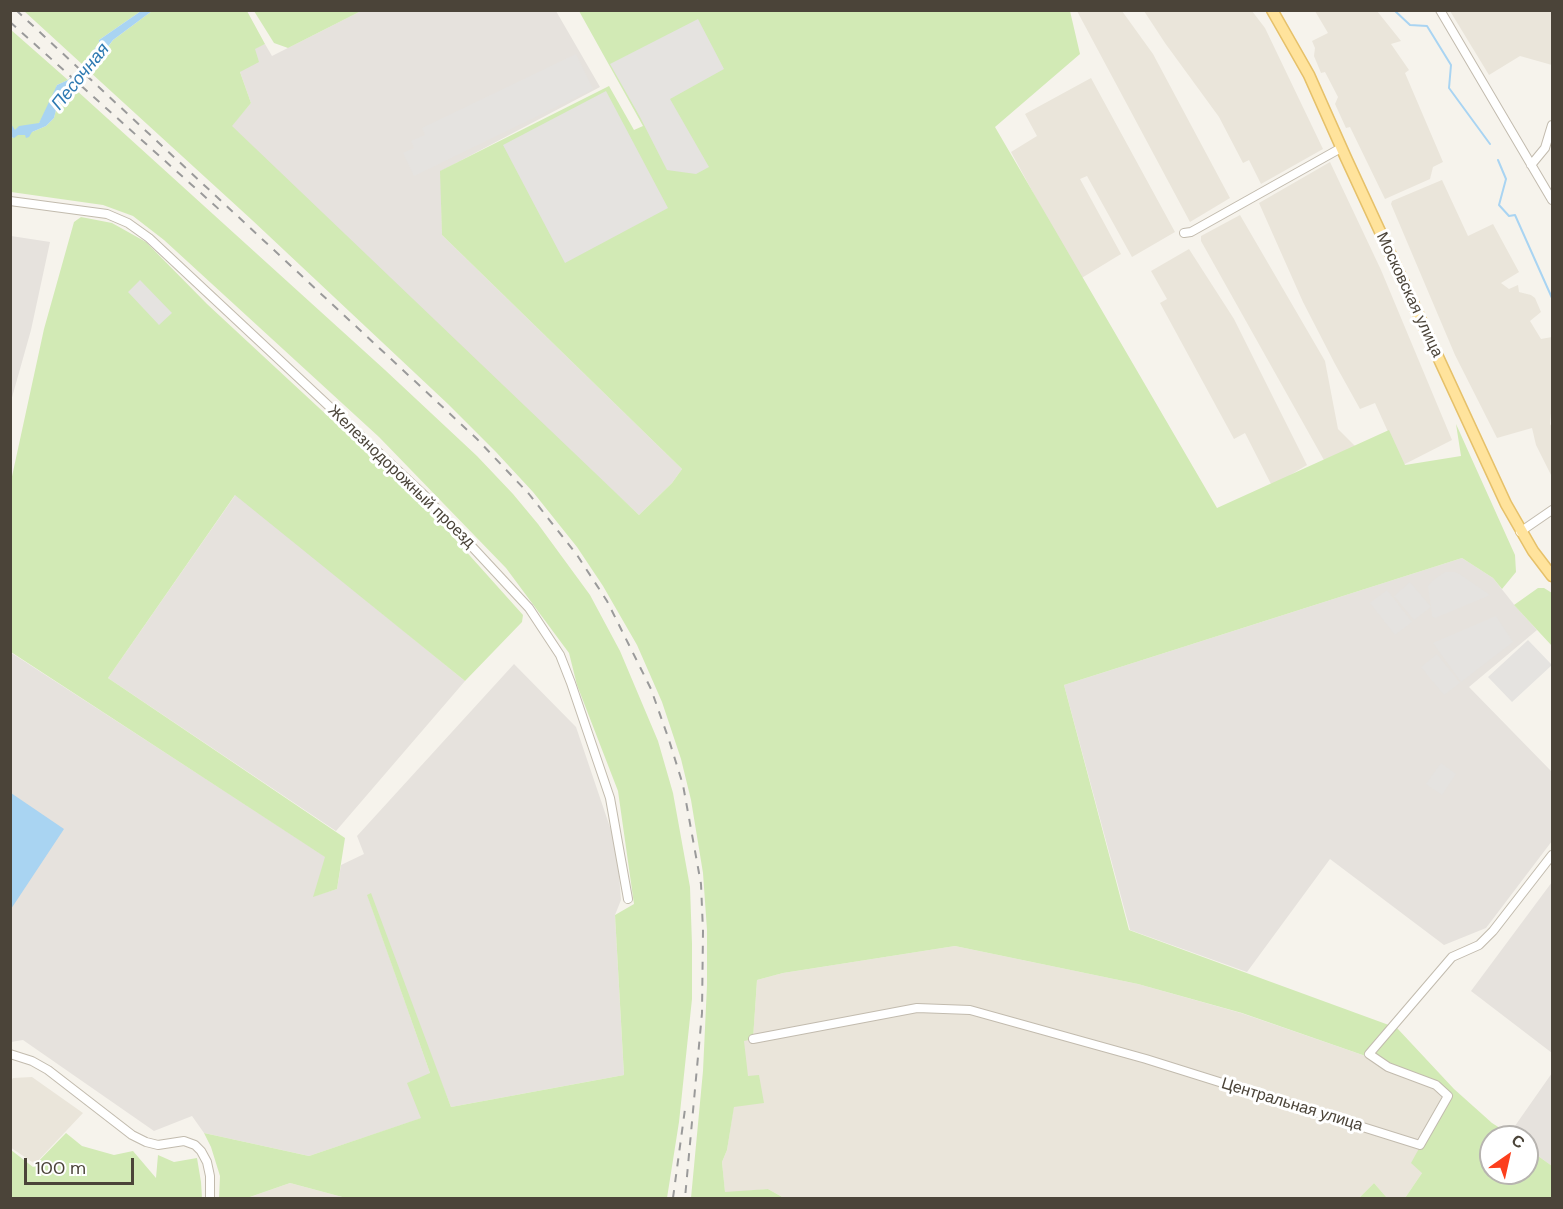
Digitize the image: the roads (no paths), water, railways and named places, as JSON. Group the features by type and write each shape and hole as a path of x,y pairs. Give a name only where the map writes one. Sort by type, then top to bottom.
{"main road":[{"name":"Московская улица","path":"1272,10 1309,75 1473,436 1520,532 1552,576"}],"street":[{"path":"1440,10 1552,200"},
{"path":"1531,165 1545,148 1552,125"},
{"path":"1184,232 1191,232 1341,148"},
{"name":"Железнодорожный проезд","path":"10,201 107,214 128,223 149,238 424,495 530,608 560,654 606,787 628,899"},
{"path":"1520,532 1552,510"},
{"name":"Центральная улица","path":"753,1039 917,1008 970,1010 1146,1059 1420,1145 1448,1095 1436,1085 1388,1067 1369,1054 1452,957 1479,945 1493,931 1552,855"},
{"path":"10,1054 32,1061 48,1070 132,1135 146,1143 158,1145 184,1141 195,1145 207,1162 210,1176 210,1198"}],"water":[{"name":"Песочная","path":"141,11 152,11 113,40 70,97 64,99 56,110 54,118 46,126 32,132 26,138 25,135 11,137 11,124 15,130 19,126 39,123 57,85 68,80 83,65 99,40"},
{"path":"11,793 64,829 11,909"}],"waterway":[{"path":"1394,10 1410,25 1427,26 1451,65 1449,88 1490,144"},
{"path":"1498,160 1506,179 1499,205 1509,216 1515,215 1552,298"}],"railway":[{"path":"16,10 477,439 529,494 577,555 607,601 651,689 669,740 683,785 701,884 702,1013 685,1198"},
{"path":"10,22 222,212"},
{"path":"673,1198 685,1109"}]}
